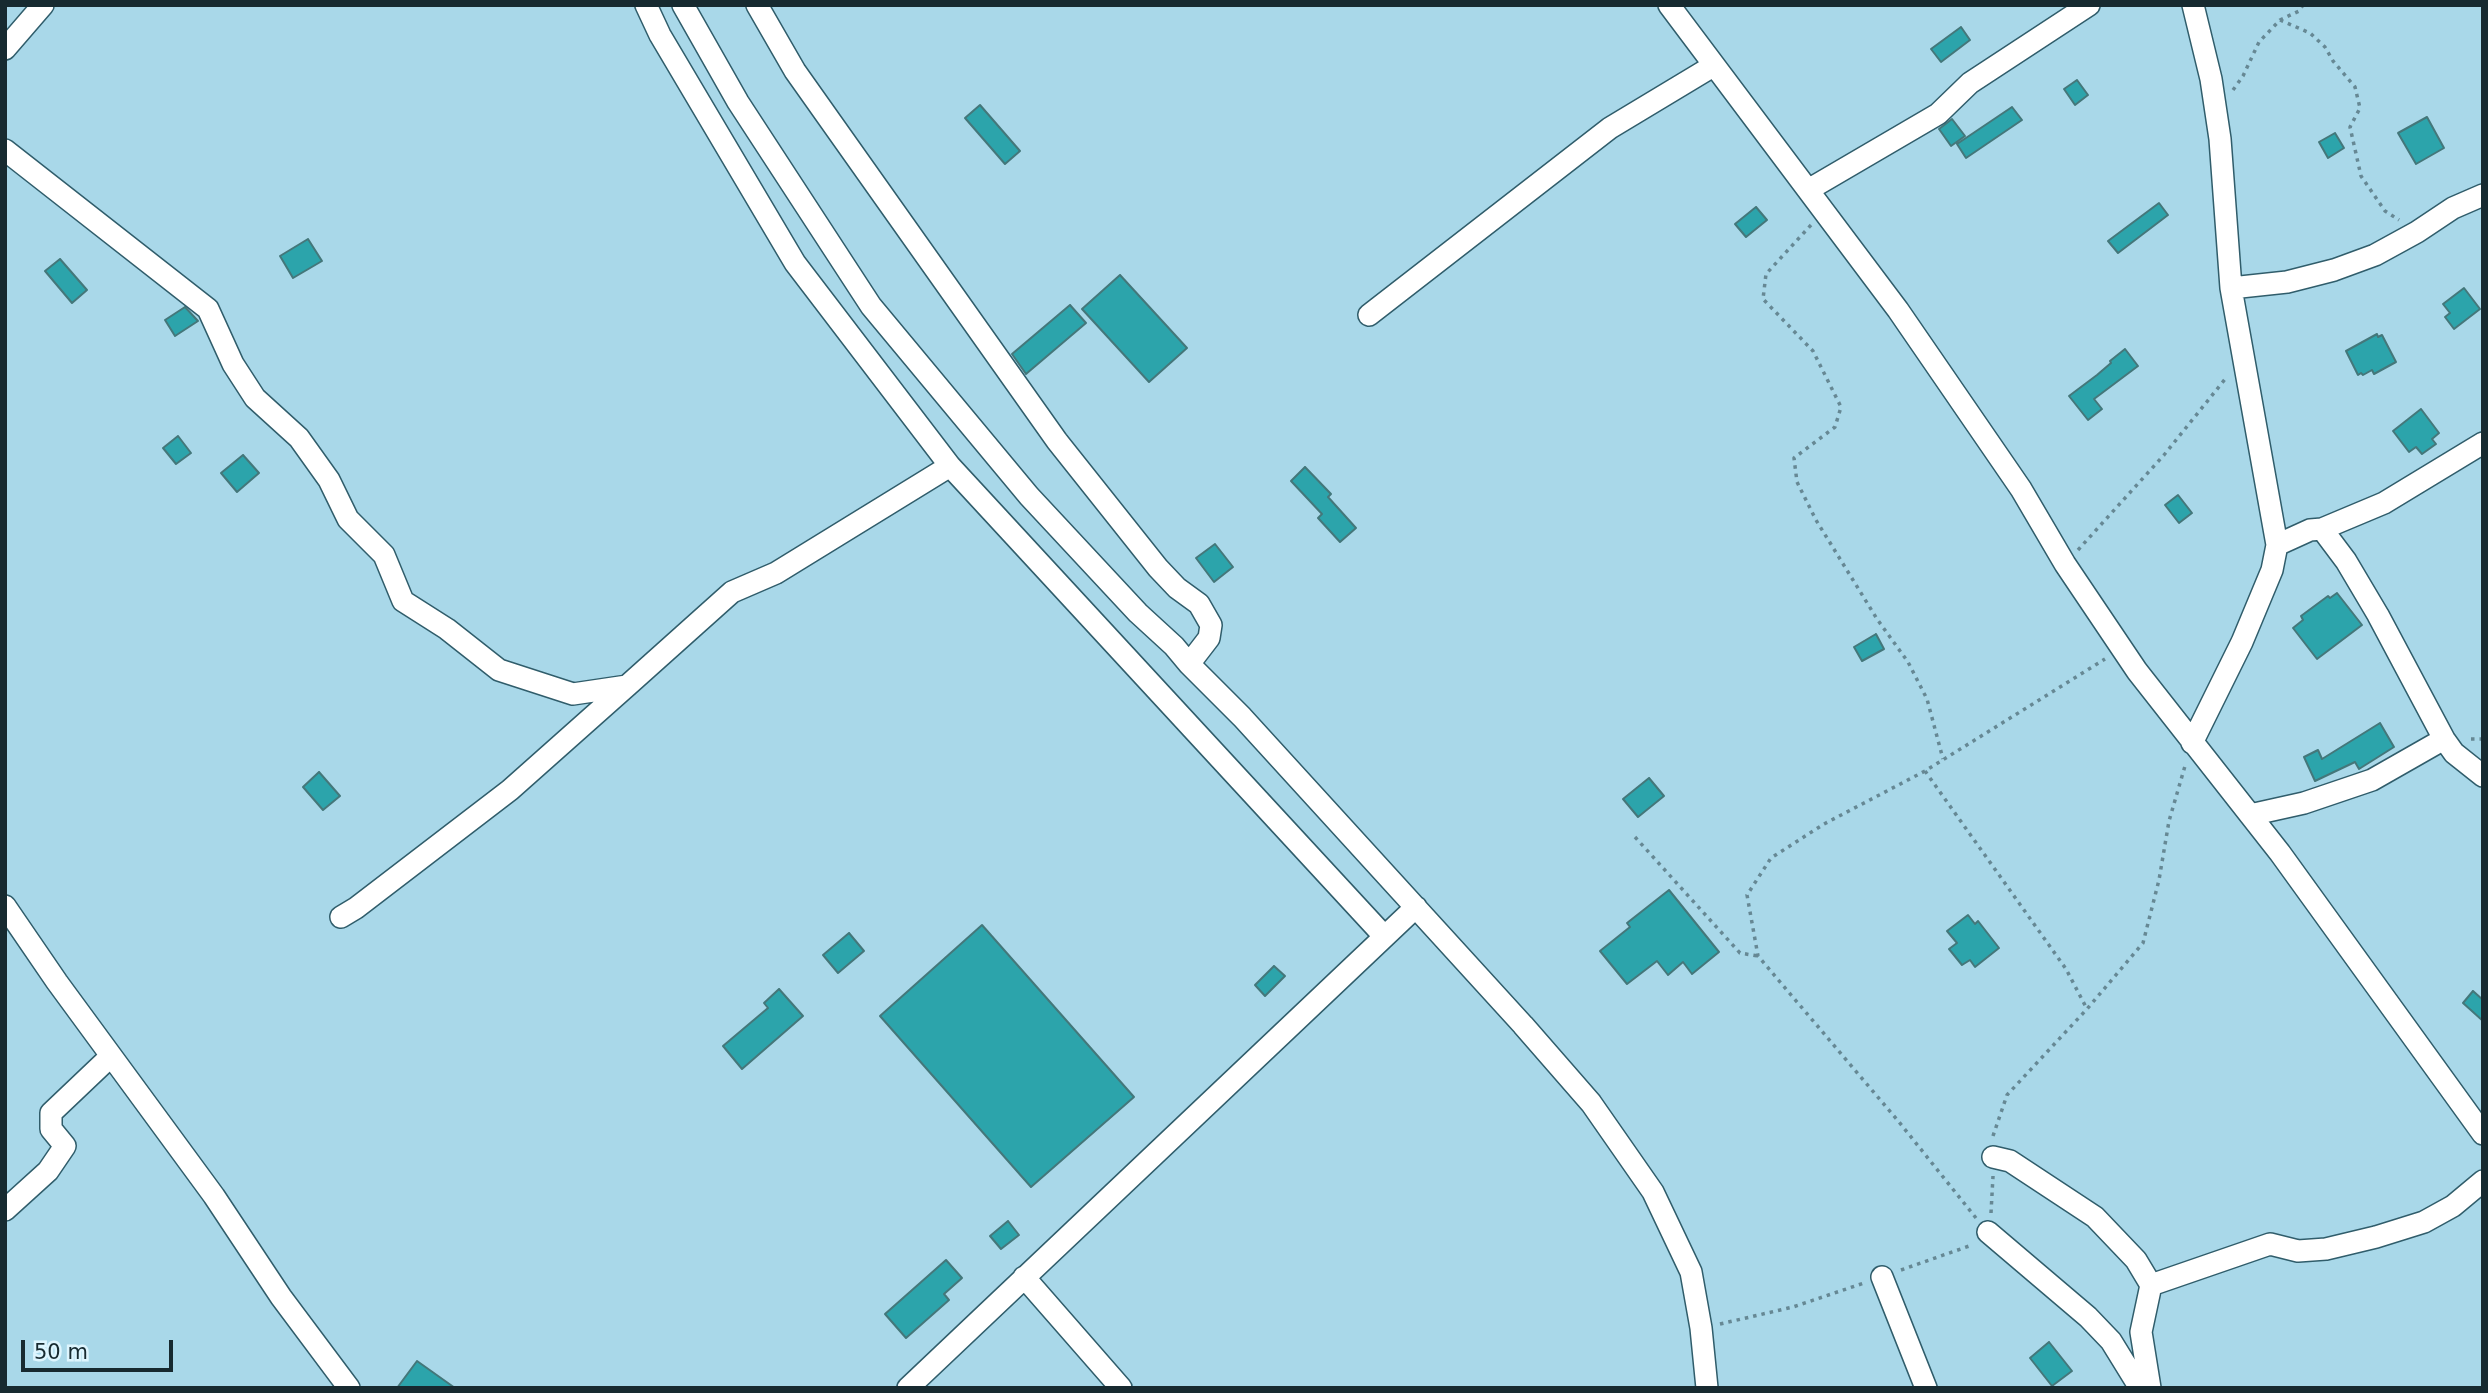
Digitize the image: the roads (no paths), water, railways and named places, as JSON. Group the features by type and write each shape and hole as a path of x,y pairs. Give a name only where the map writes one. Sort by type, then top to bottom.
{"street":[{"path":"5,49 43,5"},
{"path":"646,5 660,35 795,263 950,466 1384,936"},
{"path":"683,5 738,102 871,306 1029,496 1138,613 1174,646 1242,717 1591,1103 1653,1192 1691,1272 1707,1388"},
{"path":"757,5 795,71 1057,441 1158,568 1177,588 1199,604 1210,625 1209,638 1189,664"},
{"path":"1669,5 1898,310 2021,489 2065,564 2121,648 2192,743 2280,853 2483,1134"},
{"path":"1808,190 1938,114 1969,83 2089,5"},
{"path":"2192,743 2242,642 2272,570 2277,545 2231,288 2221,148 2211,79 2193,5"},
{"path":"1369,315 1610,128 1713,66"},
{"path":"5,150 208,309 233,364 255,398 299,438 329,480 348,519 384,555 403,601 447,629 499,670 573,694 627,686"},
{"path":"2231,288 2287,282 2334,270 2375,255 2453,208 2483,195"},
{"path":"2277,545 2384,503 2483,443"},
{"path":"341,917 510,790 732,592 776,573 950,466"},
{"path":"2322,529 2346,561 2378,615 2444,740 2454,753 2483,776"},
{"path":"2250,815 2304,803 2372,780 2444,740"},
{"path":"5,906 349,1388"},
{"path":"908,1388 1416,907"},
{"path":"5,1210 48,1171 65,1146 51,1129 51,1113 111,1056"},
{"path":"1993,1157 2010,1161 2095,1217 2136,1260 2151,1285 2141,1332 2150,1388"},
{"path":"2151,1285 2270,1244 2298,1251 2326,1249 2424,1222 2453,1206 2483,1181"},
{"path":"1988,1232 2088,1317 2111,1341 2140,1388"},
{"path":"1024,1277 1121,1388"},
{"path":"1882,1277 1926,1388"}]}
